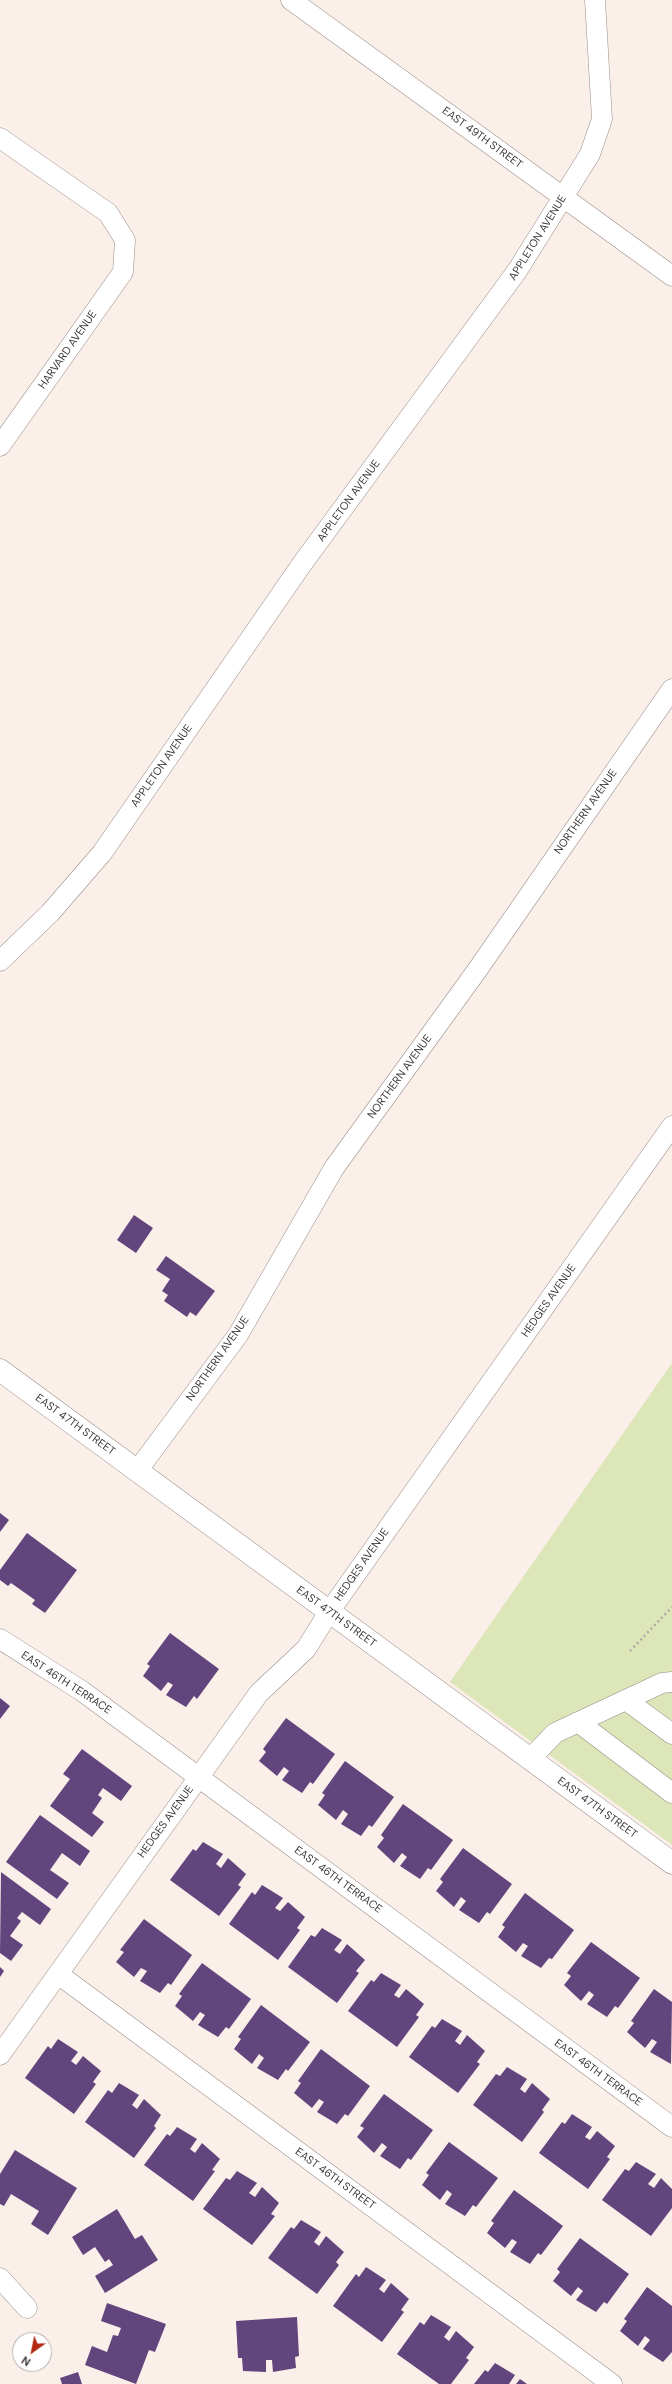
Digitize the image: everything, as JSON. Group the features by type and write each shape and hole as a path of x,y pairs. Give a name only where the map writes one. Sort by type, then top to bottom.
{"main road":[{"name":"EAST 47TH STREET","path":"0,1370 672,1863"}],"street":[{"name":"EAST 49TH STREET","path":"291,0 672,276"},
{"name":"APPLETON AVENUE","path":"0,961 50,913 102,853 302,564 518,272 590,154 602,119 595,0"},
{"name":"HARVARD AVENUE","path":"0,138 108,213 125,240 123,272 0,446"},
{"name":"NORTHERN AVENUE","path":"138,1471 238,1335 334,1168 478,969 672,689"},
{"name":"HEDGES AVENUE","path":"0,2055 259,1693 306,1649 329,1612 672,1126"},
{"name":"EAST 46TH TERRACE","path":"0,1639 82,1691 672,2127"},
{"path":"530,1759 555,1732 662,1683 672,1682"},
{"path":"626,1700 672,1734"},
{"path":"578,1722 672,1792"},
{"name":"EAST 46TH STREET","path":"58,1974 612,2384"},
{"path":"0,2278 27,2308"}],"path":[{"path":"630,1651 672,1607"}],"green space":[{"path":"672,1363 672,1845 450,1682"}],"building":[{"path":"134,1215 153,1228 136,1253 117,1240"},
{"path":"166,1256 215,1291 196,1316 190,1312 187,1317 164,1301 168,1295 162,1291 170,1279 156,1270"},
{"path":"0,1513 9,1520 0,1532"},
{"path":"27,1533 77,1570 45,1613 32,1604 35,1600 11,1583 8,1586 0,1580 0,1570"},
{"path":"170,1633 219,1669 197,1699 194,1696 186,1707 166,1695 173,1685 168,1682 161,1691 143,1676 150,1666 147,1664"},
{"path":"0,1698 10,1706 0,1719"},
{"path":"286,1718 335,1754 313,1784 310,1782 302,1793 282,1780 289,1771 284,1767 277,1776 259,1761 266,1752 263,1749"},
{"path":"82,1749 132,1786 121,1801 103,1788 98,1795 102,1798 92,1813 104,1822 92,1837 50,1806 70,1779 63,1774"},
{"path":"345,1761 394,1797 372,1827 369,1825 361,1836 341,1824 348,1814 343,1810 336,1820 318,1805 325,1795 322,1793"},
{"path":"403,1804 453,1840 431,1870 428,1868 420,1879 400,1866 407,1857 402,1853 394,1863 377,1847 384,1838 381,1835"},
{"path":"40,1815 90,1851 80,1866 62,1853 50,1870 69,1883 57,1899 6,1862"},
{"path":"203,1842 223,1854 216,1864 221,1868 228,1858 246,1874 238,1885 241,1887 219,1916 170,1880 193,1849 196,1851"},
{"path":"463,1848 512,1884 490,1914 487,1912 479,1923 459,1910 466,1901 461,1897 454,1907 436,1891 443,1882 440,1879"},
{"path":"1,1872 51,1909 40,1925 22,1912 17,1918 21,1921 10,1936 23,1945 11,1961 0,1953"},
{"path":"262,1885 283,1898 275,1908 280,1911 288,1902 305,1917 297,1928 300,1930 278,1960 229,1924 252,1892 255,1895"},
{"path":"525,1893 574,1930 552,1959 549,1958 541,1968 521,1956 528,1946 523,1943 516,1952 498,1937 505,1927 502,1925"},
{"path":"144,1919 192,1955 171,1985 168,1983 160,1993 140,1981 147,1971 141,1968 134,1977 116,1962 124,1952 120,1950"},
{"path":"322,1928 342,1940 334,1950 340,1954 347,1944 365,1960 356,1971 359,1973 337,2003 288,1967 311,1935 315,1937"},
{"path":"591,1942 640,1978 618,2008 615,2006 607,2017 587,2004 594,1995 589,1991 581,2001 564,1985 571,1976 567,1973"},
{"path":"202,1963 251,1999 229,2029 226,2027 218,2037 198,2025 205,2015 200,2012 193,2021 175,2006 182,1996 179,1994"},
{"path":"0,1967 4,1971 0,1977"},
{"path":"381,1973 401,1985 394,1995 399,1998 406,1989 424,2004 416,2015 419,2017 397,2047 348,2011 371,1980 374,1982"},
{"path":"654,1989 672,2002 671,2064 650,2052 657,2042 652,2039 645,2048 627,2032 634,2023 631,2021"},
{"path":"261,2005 310,2042 288,2071 286,2069 278,2080 257,2068 264,2058 259,2054 252,2064 234,2049 241,2039 238,2037"},
{"path":"442,2019 462,2031 455,2041 460,2045 467,2035 485,2051 477,2062 480,2064 458,2093 409,2057 432,2026 435,2028"},
{"path":"58,2039 78,2052 71,2061 76,2065 83,2056 101,2071 93,2082 96,2084 74,2114 25,2078 48,2046 51,2049"},
{"path":"321,2049 370,2086 348,2116 345,2114 337,2124 317,2112 324,2102 319,2099 312,2108 294,2093 301,2083 298,2081"},
{"path":"507,2067 527,2079 520,2089 525,2093 532,2083 550,2099 542,2110 544,2112 522,2142 473,2105 496,2074 500,2076"},
{"path":"119,2083 139,2095 132,2105 137,2109 144,2099 161,2115 154,2126 156,2128 134,2158 85,2122 108,2090 112,2093"},
{"path":"384,2094 433,2130 411,2160 408,2158 400,2169 380,2156 387,2147 382,2143 374,2153 357,2137 364,2128 360,2126"},
{"path":"572,2114 592,2127 585,2137 590,2140 597,2131 615,2146 607,2157 610,2159 588,2189 539,2153 562,2122 565,2124"},
{"path":"177,2127 197,2139 190,2149 195,2153 202,2143 220,2159 212,2170 215,2171 193,2201 144,2165 167,2134 170,2136"},
{"path":"449,2142 498,2178 476,2207 473,2205 465,2216 445,2204 452,2194 447,2190 440,2200 422,2185 429,2175 426,2173"},
{"path":"15,2150 77,2188 48,2235 31,2224 39,2211 11,2194 4,2206 0,2204 0,2174"},
{"path":"636,2162 656,2174 648,2184 654,2188 661,2178 672,2189 672,2208 651,2236 602,2200 625,2169 629,2171"},
{"path":"237,2171 257,2183 249,2193 255,2197 262,2187 279,2203 271,2214 275,2216 252,2245 203,2209 226,2178 230,2180"},
{"path":"514,2190 563,2226 541,2255 538,2253 530,2264 510,2252 517,2242 512,2239 505,2248 487,2233 494,2223 491,2221"},
{"path":"117,2209 135,2239 142,2235 158,2260 105,2293 95,2276 113,2265 109,2259 105,2262 95,2247 83,2255 72,2237"},
{"path":"301,2220 321,2232 314,2242 319,2246 326,2236 344,2252 336,2262 339,2265 317,2294 268,2258 291,2227 294,2229"},
{"path":"580,2238 629,2274 607,2304 604,2302 596,2312 576,2300 583,2291 578,2287 571,2296 553,2281 560,2272 557,2269"},
{"path":"366,2267 386,2280 379,2289 384,2293 391,2283 409,2299 401,2310 404,2312 382,2342 333,2306 356,2274 359,2277"},
{"path":"647,2287 672,2306 672,2352 663,2362 643,2349 650,2340 645,2336 638,2346 620,2331 627,2321 624,2319"},
{"path":"107,2303 166,2324 155,2352 149,2350 136,2384 85,2365 92,2346 107,2352 113,2335 118,2336 121,2328 101,2321"},
{"path":"431,2315 451,2327 444,2337 449,2341 456,2331 474,2347 466,2358 469,2360 451,2384 439,2384 397,2354 420,2322 424,2325"},
{"path":"297,2317 299,2356 295,2357 296,2368 273,2372 272,2360 266,2360 266,2372 243,2371 242,2358 238,2358 236,2321"},
{"path":"495,2363 515,2375 509,2384 474,2384 485,2370 488,2372"},
{"path":"78,2372 82,2384 62,2384 60,2378"},
{"path":"520,2379 527,2384 516,2384"}]}
